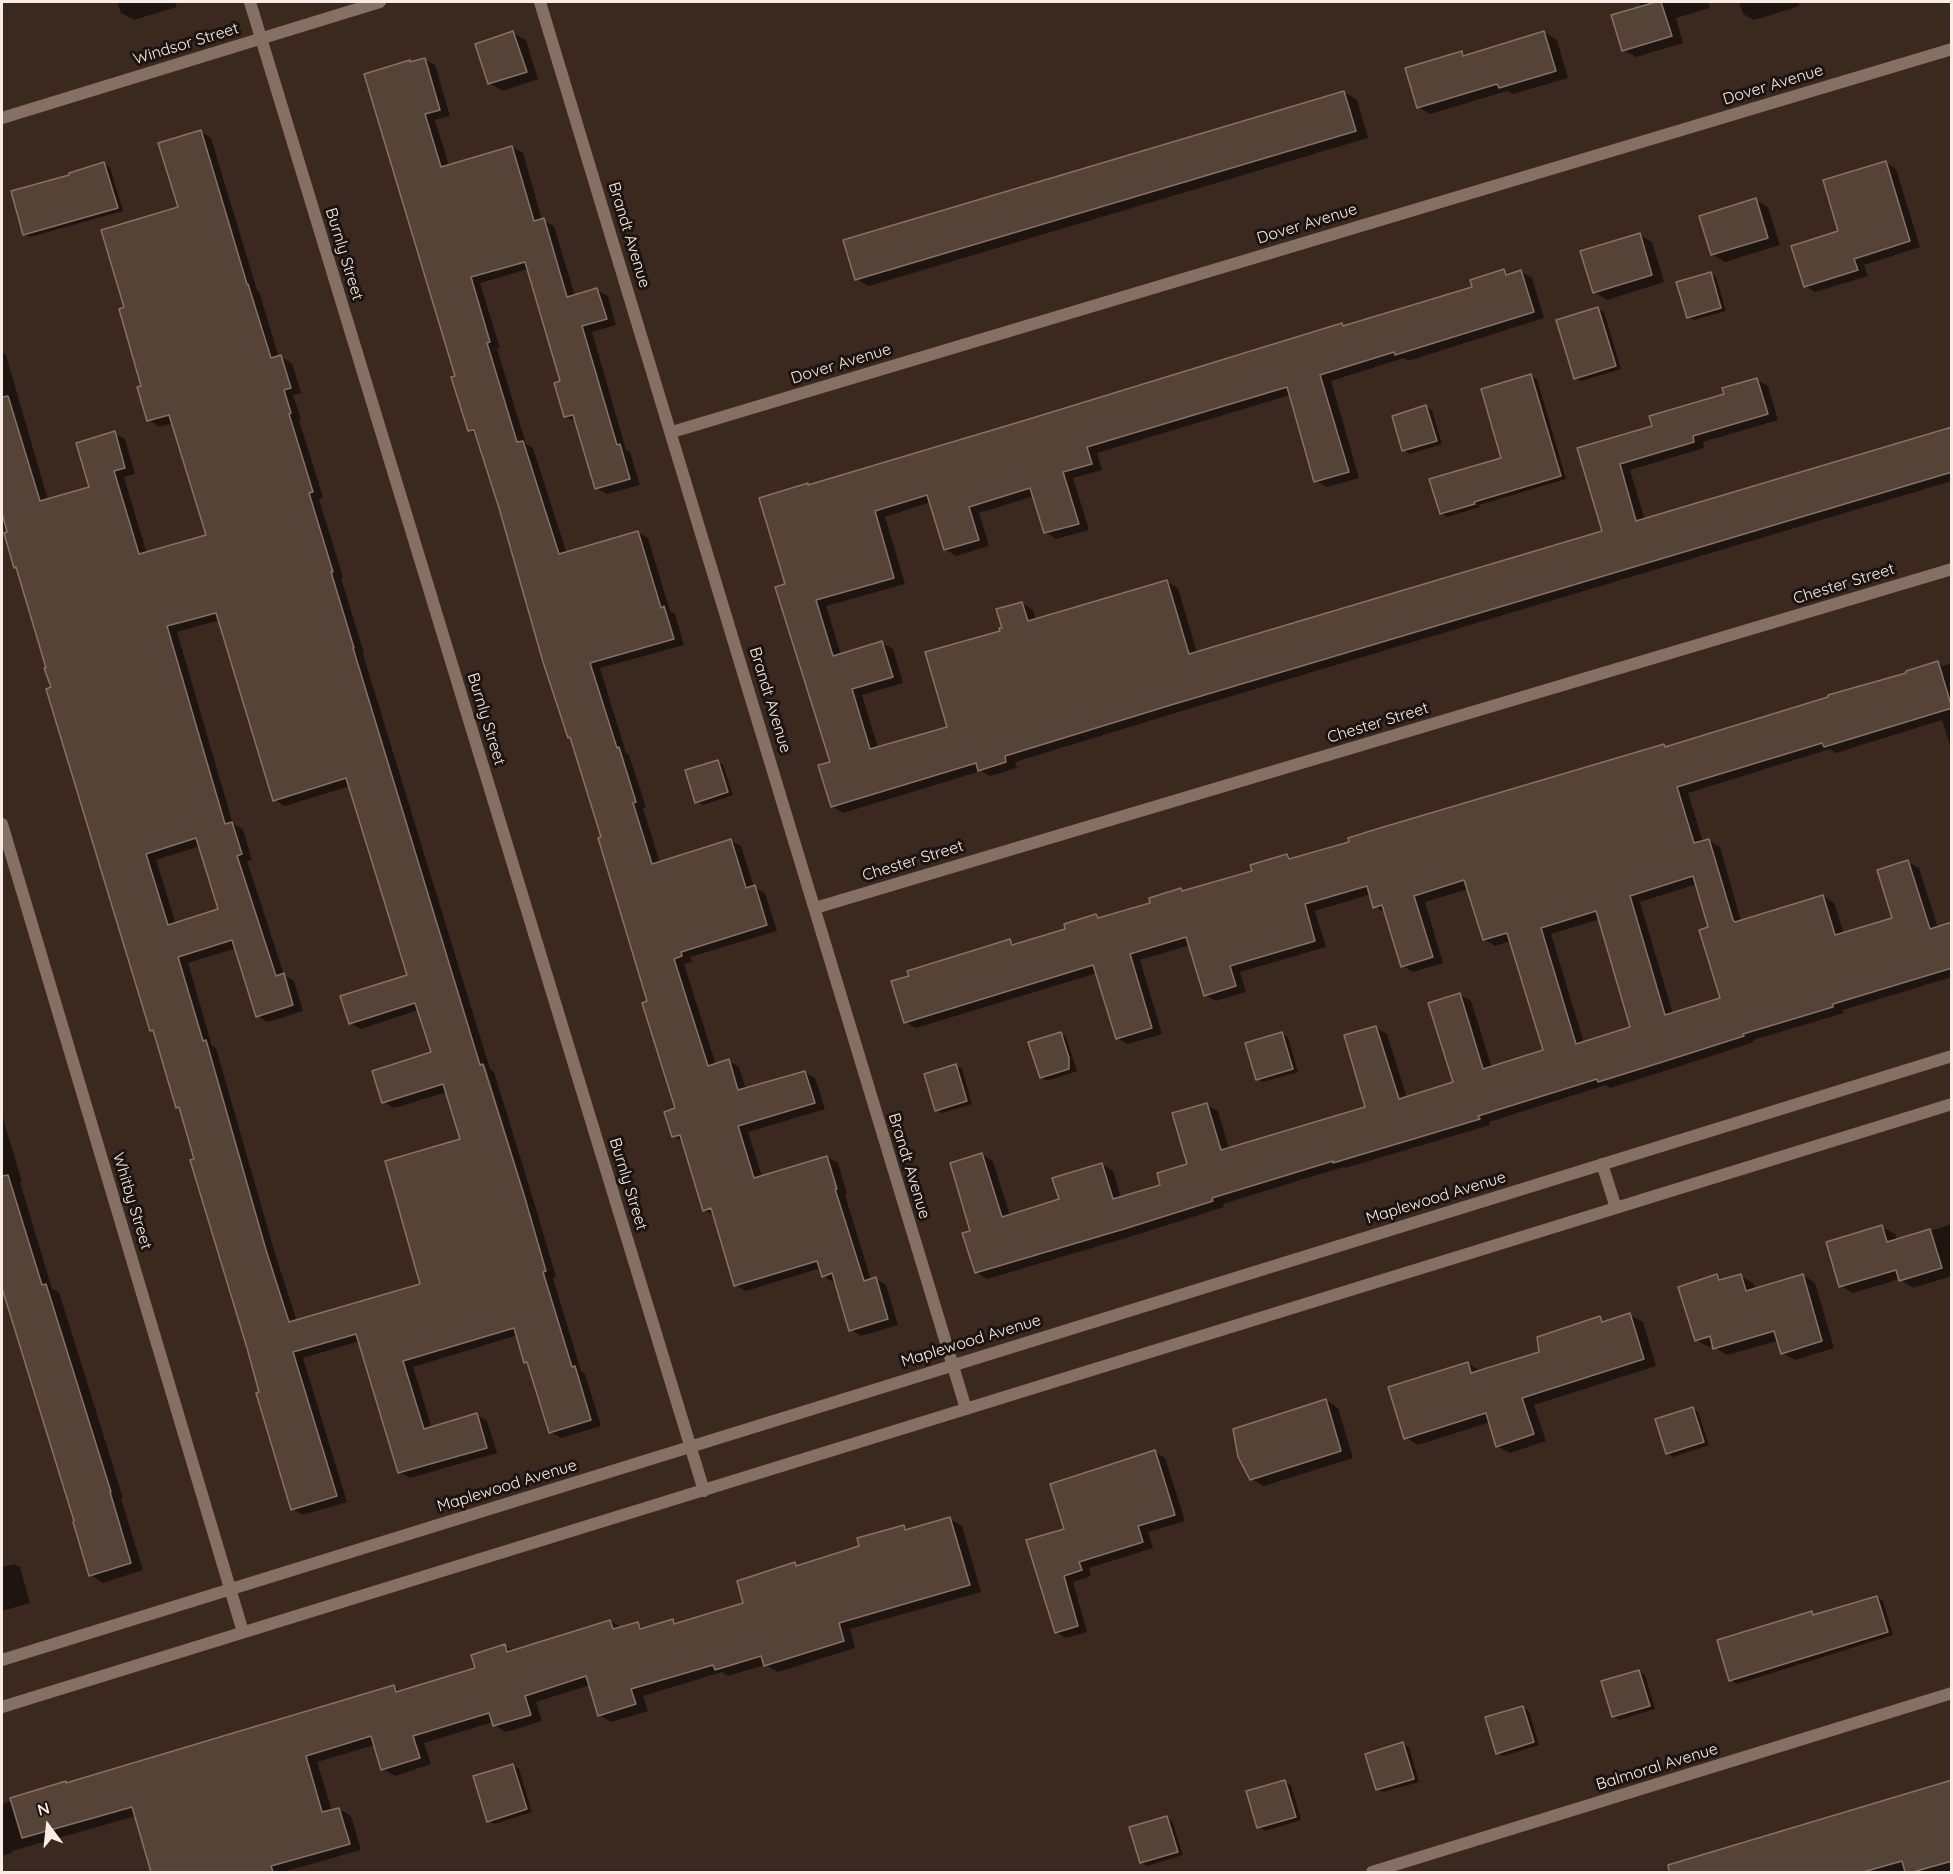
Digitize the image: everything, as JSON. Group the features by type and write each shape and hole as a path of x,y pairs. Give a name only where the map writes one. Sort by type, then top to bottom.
{"street":[{"name":"Burnly Street","path":"250,2 704,1491"},
{"name":"Windsor Street","path":"2,118 380,2"},
{"name":"Brandt Avenue","path":"540,2 966,1409"},
{"name":"Dover Avenue","path":"672,432 1952,49"},
{"name":"Chester Street","path":"815,908 1952,569"},
{"name":"Whitby Street","path":"2,824 243,1632"},
{"name":"Maplewood Avenue","path":"2,1660 1952,1056"},
{"path":"2,1707 1952,1104"},
{"path":"1602,1164 1616,1208"},
{"name":"Balmoral Avenue","path":"1372,1872 1952,1693"}],"building":[{"path":"1661,2 1672,36 1622,51 1611,15"},
{"path":"513,31 527,72 488,84 475,44"},
{"path":"1544,31 1556,71 1499,88 1497,84 1417,108 1405,68 1462,51 1463,56"},
{"path":"425,58 440,110 425,114 441,167 512,146 534,221 544,218 567,297 597,288 607,319 582,326 617,445 620,444 630,479 595,489 573,415 564,417 554,383 560,381 525,262 471,277 490,342 487,343 517,442 523,441 559,554 638,531 661,608 664,606 674,639 590,663 636,802 633,803 652,864 731,839 746,888 755,885 767,925 681,952 682,956 674,959 708,1066 729,1059 738,1090 805,1071 815,1103 738,1126 754,1178 827,1156 864,1281 876,1277 888,1319 849,1331 832,1273 822,1277 817,1261 734,1286 711,1208 703,1211 680,1135 672,1137 664,1112 675,1108 642,1003 647,1001 598,838 601,837 570,737 568,738 543,662 474,430 468,431 451,377 455,376 364,74 410,60 410,62"},
{"path":"1344,91 1356,131 855,280 843,240"},
{"path":"201,130 271,358 281,355 291,388 284,390 291,413 289,414 313,492 309,493 353,648 480,1065 483,1064 524,1195 546,1271 543,1272 572,1367 575,1366 591,1420 549,1433 514,1328 403,1361 424,1429 477,1413 487,1448 398,1473 356,1334 293,1352 337,1496 291,1510 256,1393 259,1392 247,1348 190,1160 194,1159 179,1107 176,1108 153,1030 150,1031 46,689 51,687 4,533 7,532 2,513 2,397 8,396 40,501 89,487 76,443 115,431 125,468 114,471 139,554 206,535 169,415 147,421 137,387 141,386 119,309 124,307 101,230 178,207 158,143","holes":["216,613 273,801 346,778 407,975 340,996 349,1024 415,1003 431,1052 372,1071 382,1103 443,1084 460,1139 385,1161 420,1284 289,1322 206,1040 203,1041 178,957 232,940 256,1017 293,1005 284,973 276,976 237,856 242,854 232,822 225,824 167,626","196,838 218,909 168,925 146,854"]},
{"path":"1886,161 1910,241 1854,259 1858,270 1804,287 1791,246 1838,231 1823,180"},
{"path":"104,162 118,208 23,235 11,191 69,175 69,173"},
{"path":"1756,198 1768,238 1711,255 1699,216"},
{"path":"1640,233 1652,275 1593,293 1580,251"},
{"path":"1504,269 1506,275 1521,270 1534,312 1395,355 1394,352 1320,375 1349,472 1314,482 1287,387 1087,447 1092,464 1063,472 1079,524 1044,533 1030,488 969,507 979,540 944,550 927,495 875,511 894,578 816,600 833,656 882,641 893,677 852,689 870,749 947,727 925,652 1000,631 999,628 1002,628 996,609 1022,602 1028,621 1167,580 1189,654 1602,531 1577,448 1652,426 1649,416 1724,394 1722,388 1757,378 1768,414 1693,436 1694,442 1620,464 1636,521 1952,427 1952,472 1171,705 1005,756 1006,762 978,771 976,763 831,807 818,765 830,762 775,587 785,584 759,498 1026,420 1342,323 1343,326 1472,287 1470,280"},
{"path":"1711,272 1721,308 1687,318 1676,282"},
{"path":"1598,307 1616,366 1574,379 1556,320"},
{"path":"1531,374 1561,476 1440,514 1429,479 1501,458 1481,389"},
{"path":"1426,405 1437,441 1402,451 1392,416"},
{"path":"1938,661 1952,708 1824,747 1822,743 1677,787 1694,843 1709,839 1735,922 1823,895 1835,935 1892,918 1877,870 1908,860 1930,929 1952,922 1952,968 1833,1004 1833,1007 1743,1034 1744,1036 1656,1064 1598,1082 1597,1079 1478,1116 1480,1119 1333,1163 1333,1161 1212,1198 1213,1201 1124,1229 975,1273 962,1233 970,1231 950,1163 982,1153 1002,1217 1059,1199 1052,1178 1102,1163 1113,1199 1160,1185 1157,1173 1187,1164 1172,1113 1207,1103 1221,1150 1365,1107 1344,1035 1376,1026 1399,1099 1453,1082 1428,1003 1460,993 1483,1069 1543,1050 1507,933 1483,940 1464,880 1414,896 1433,957 1401,967 1382,905 1373,908 1367,886 1305,904 1315,941 1230,966 1236,986 1204,996 1186,937 1130,954 1152,1028 1116,1039 1093,965 904,1023 891,981 909,976 907,971 1010,939 1012,945 1065,929 1064,924 1096,914 1098,918 1150,903 1149,898 1181,888 1182,891 1252,871 1250,865 1287,854 1289,859 1349,842 1348,838 1380,828 1664,744 1665,747 1828,697 1828,695 1906,673 1906,671","holes":["1693,876 1708,927 1699,930 1720,998 1665,1015 1630,896","1596,911 1630,1027 1576,1044 1541,928"]},
{"path":"718,760 728,792 695,803 685,770"},
{"path":"1061,1032 1069,1058 1069,1069 1040,1078 1028,1042"},
{"path":"1282,1032 1293,1069 1256,1080 1245,1043"},
{"path":"956,1064 967,1101 935,1111 924,1074"},
{"path":"8,1175 42,1285 46,1284 131,1563 89,1576 2,1288 2,1176"},
{"path":"1882,1225 1887,1242 1930,1229 1942,1268 1899,1281 1896,1270 1839,1287 1826,1242"},
{"path":"1717,1274 1719,1280 1741,1274 1746,1291 1803,1274 1822,1341 1781,1354 1774,1331 1713,1349 1710,1336 1695,1341 1678,1287"},
{"path":"1630,1313 1644,1359 1522,1398 1534,1434 1496,1447 1486,1413 1404,1439 1388,1387 1468,1362 1471,1373 1539,1352 1537,1337 1600,1316 1602,1322"},
{"path":"1326,1399 1341,1451 1250,1480 1238,1457 1233,1429"},
{"path":"1693,1407 1704,1442 1666,1454 1655,1419"},
{"path":"1155,1450 1175,1515 1138,1526 1143,1542 1079,1562 1082,1570 1064,1576 1078,1626 1055,1633 1026,1540 1064,1529 1050,1484"},
{"path":"950,1517 970,1585 839,1623 844,1641 764,1666 761,1656 715,1670 713,1665 631,1689 636,1704 598,1716 586,1676 525,1696 531,1715 493,1726 489,1713 413,1736 420,1758 381,1770 371,1736 306,1756 322,1812 339,1808 350,1844 271,1866 273,1872 151,1872 132,1807 22,1838 10,1798 394,1685 396,1692 475,1668 471,1655 505,1644 507,1652 610,1620 613,1629 638,1622 640,1629 673,1619 674,1624 743,1603 737,1581 795,1562 796,1566 859,1546 857,1538 904,1525 905,1530"},
{"path":"1877,1596 1888,1632 1729,1681 1717,1640 1812,1611 1813,1615"},
{"path":"1639,1670 1650,1706 1612,1717 1601,1681"},
{"path":"1523,1706 1534,1742 1496,1754 1485,1717"},
{"path":"1403,1742 1414,1779 1376,1790 1365,1754"},
{"path":"513,1764 527,1809 487,1822 473,1776"},
{"path":"1285,1780 1296,1817 1257,1828 1246,1791"},
{"path":"1952,1780 1952,1861 1913,1872 1905,1872 1902,1861 1863,1872 1669,1872 1668,1865"},
{"path":"1167,1816 1178,1852 1140,1863 1129,1827"}]}
